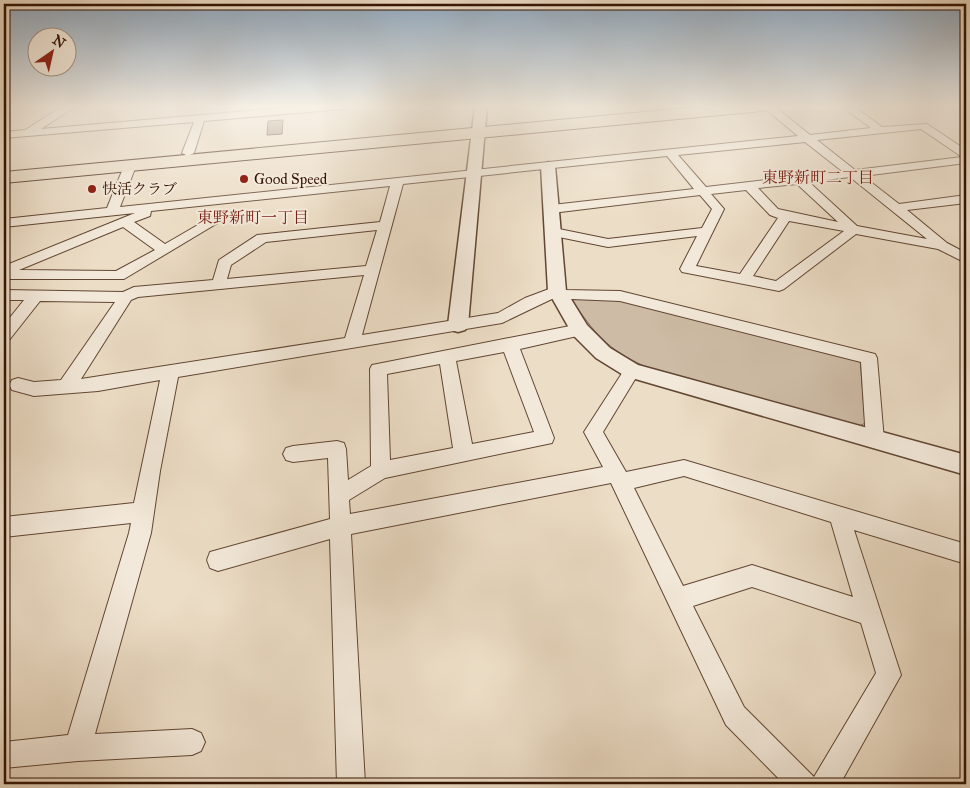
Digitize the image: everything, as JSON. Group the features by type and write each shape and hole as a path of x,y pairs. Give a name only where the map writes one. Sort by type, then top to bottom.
{"highway":[{"path":"4,170 312,143"},
{"path":"4,178 349,143"}],"street":[{"path":"188,153 192,143"},
{"path":"458,325 478,143"},
{"path":"4,223 475,175 763,143"},
{"path":"813,143 942,246"},
{"path":"948,143 966,155"},
{"path":"670,153 718,208 687,269 780,286 850,233 851,227"},
{"path":"552,209 966,160"},
{"path":"112,211 130,166"},
{"path":"548,166 559,294 580,330 603,353 632,371 966,465"},
{"path":"800,180 851,227"},
{"path":"352,342 397,183"},
{"path":"749,186 774,212 785,216 851,227 942,246 962,254"},
{"path":"896,208 966,199"},
{"path":"177,205 177,209 205,227"},
{"path":"4,271 152,211 153,207"},
{"path":"744,280 785,216"},
{"path":"4,271 6,274 119,276 220,218"},
{"path":"125,222 164,250"},
{"path":"219,284 224,263 262,238 385,225"},
{"path":"554,232 608,243 706,231"},
{"path":"66,387 126,297 134,292 372,270"},
{"path":"18,385 34,389 66,387 170,373 502,318 530,302 559,294 620,296 869,358 875,440"},
{"path":"4,295 126,297"},
{"path":"4,335 36,296"},
{"path":"381,470 378,369 580,330"},
{"path":"339,496 381,470 545,438 510,345"},
{"path":"447,356 464,454"},
{"path":"632,371 593,432 619,478 735,716 803,784"},
{"path":"78,748 140,533 141,512 148,487 170,373"},
{"path":"293,454 337,449 351,784"},
{"path":"218,560 341,526 684,468 966,554"},
{"path":"4,527 141,512"},
{"path":"825,784 889,675 839,515"},
{"path":"678,599 752,576 870,614"},
{"path":"4,755 78,748 192,742"}],"shaded area":[{"path":"574,297 618,300 860,358 865,423 860,426 644,366 620,353 602,339 587,322 572,300"}],"place":[{"name":"Good Speed","path":"244,179"},
{"name":"快活クラブ","path":"92,189"}],"district":[{"name":"東野新町二丁目","path":"818,177"},
{"name":"東野新町一丁目","path":"253,217"}]}
